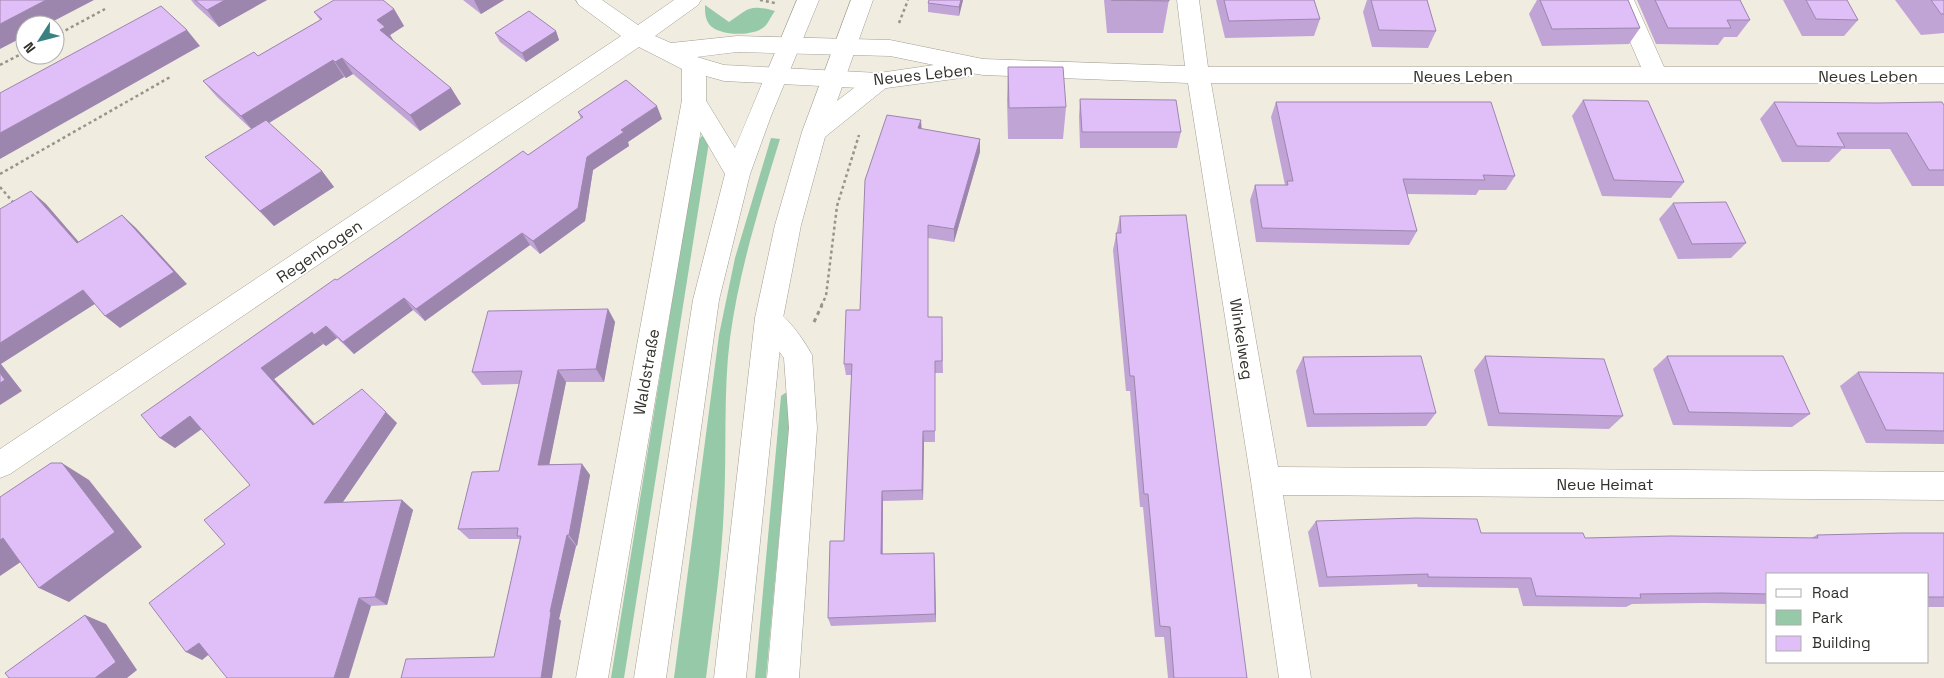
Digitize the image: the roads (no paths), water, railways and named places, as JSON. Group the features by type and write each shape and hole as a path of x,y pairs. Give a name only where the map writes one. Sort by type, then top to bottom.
{"street":[{"path":"587,0 638,36 694,65 724,73 833,78"},
{"path":"638,36 690,0"},
{"path":"650,678 706,300 738,174 776,75 808,0"},
{"path":"730,678 769,318 788,225 814,132 862,0"},
{"name":"Winkelweg","path":"1188,0 1198,75 1266,482 1295,678"},
{"path":"1623,0 1657,76"},
{"name":"Regenbogen","path":"0,465 638,36"},
{"path":"667,52 737,44 845,46"},
{"name":"Neues Leben","path":"845,46 890,48 983,67"},
{"name":"Waldstraße","path":"592,678 694,100 694,65"},
{"name":"Neues Leben","path":"833,78 879,80 983,67 1198,75 1944,75"},
{"path":"814,132 879,80"},
{"path":"694,100 738,174"},
{"path":"769,318 798,355 803,428 783,678"},
{"name":"Neue Heimat","path":"1266,482 1944,486"}]}
